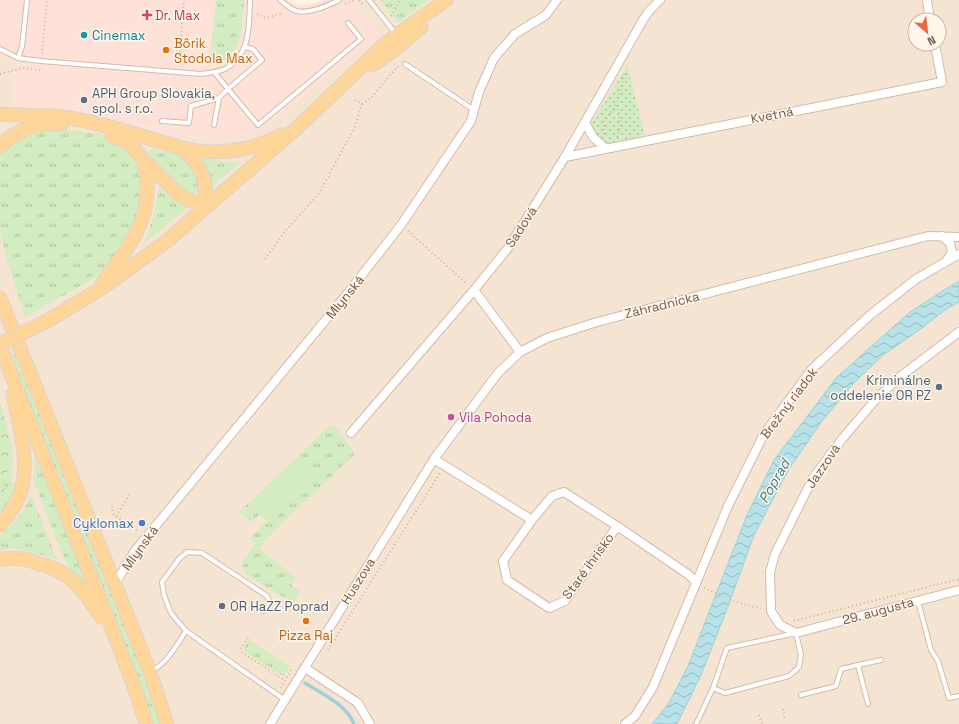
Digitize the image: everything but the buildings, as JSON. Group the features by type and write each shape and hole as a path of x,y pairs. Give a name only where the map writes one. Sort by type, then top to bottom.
{"main road":[{"path":"146,724 117,642 0,345 49,320 97,291 150,254 298,127 387,42 446,0"},
{"path":"340,88 394,50 452,0"},
{"path":"0,114 39,114 70,118 182,148 226,151 248,148 272,141 298,127"},
{"path":"0,146 7,139 32,126 52,123 93,128 129,143 142,159 176,192 187,199 207,206"},
{"path":"182,148 198,164 203,174 206,186 207,206"},
{"path":"97,291 134,239 141,222 148,184 142,159"},
{"path":"0,298 114,586 150,672 167,724"},
{"path":"0,525 13,508 20,492 24,463 22,441 8,365"},
{"path":"0,559 22,559 47,565 62,571 77,583 91,601 117,642"}],"street":[{"name":"Mlynská","path":"114,586 129,559 348,294 401,225 471,121 479,92 494,58 515,34 546,16 557,0"},
{"name":"Sadová","path":"351,433 474,290 508,248 565,157 643,20 649,11 660,0"},
{"path":"927,0 929,12"},
{"name":"Kvetná","path":"565,157 942,82 936,52"},
{"path":"585,123 592,137 610,147"},
{"name":"Záhradnícka","path":"434,459 498,372 520,352 547,338 597,322 928,236 959,237"},
{"path":"942,236 950,243 952,252 946,261"},
{"name":"Brežný riadok","path":"625,724 635,716 653,687 728,506 764,434 812,369 869,316 916,279 959,254"},
{"path":"474,290 520,352"},
{"name":"Jazzová","path":"770,611 770,572 775,554 813,478 842,439 877,398 901,376 959,332"},
{"path":"434,459 532,520"},
{"name":"Huszova","path":"270,724 434,459"},
{"name":"Staré ihrisko","path":"564,492 617,526 565,601 549,608 507,580 503,561 532,520 552,496 564,492"},
{"path":"617,526 689,575 696,582"},
{"name":"29. augusta","path":"796,633 959,590"},
{"path":"770,611 780,625 796,633"},
{"path":"304,668 358,703 370,724"}],"lane":[{"path":"18,58 22,47 27,0"},
{"path":"0,50 18,58 201,74 214,72 226,68 241,55 248,39 250,0"},
{"path":"280,0 288,7 296,11 312,10 340,0"},
{"path":"369,0 397,35"},
{"path":"214,72 258,125 361,39 348,23"},
{"path":"162,121 189,123 191,106 219,98 262,60 253,50 245,47"},
{"path":"405,64 474,111"},
{"path":"214,125 219,98"},
{"path":"264,612 270,603 267,596 202,553 187,552 179,559 162,582 164,595 171,614 186,631 284,700"},
{"path":"918,601 931,650 938,661 949,698 959,696"},
{"path":"150,672 160,666 170,655 186,631"},
{"path":"713,688 725,693 789,676 799,667 801,655 796,633"},
{"name":"29. augusta","path":"696,724 713,688 727,648 796,633"},
{"path":"801,695 836,686 841,669 881,660"},
{"path":"858,665 868,704"}],"path":[{"path":"47,0 42,53 50,54"},
{"path":"172,64 180,64 184,0"},
{"path":"358,0 363,6"},
{"path":"387,22 400,0"},
{"path":"266,18 284,12"},
{"path":"265,259 286,230 318,194 354,127 362,104 371,98 397,67 405,64"},
{"path":"610,147 604,137 604,122 617,104 626,69"},
{"path":"0,74 12,71"},
{"path":"355,100 362,104"},
{"path":"610,147 621,123 617,104"},
{"path":"401,225 474,290"},
{"path":"326,653 441,472"},
{"path":"116,516 129,494"},
{"path":"112,506 113,514 147,537"},
{"path":"780,625 959,579"},
{"path":"706,589 742,604 770,611"},
{"path":"248,638 241,648 242,652 284,680"},
{"path":"783,709 786,720"},
{"path":"759,715 762,724"}],"shaded area":[{"path":"0,0 288,0 298,6 318,3 326,0 354,0 356,8 379,35 255,134 201,140 62,114 12,111 15,65 0,56"},
{"path":"354,0 380,0 398,23 429,0 959,0 959,724 0,724 0,56 15,64 12,111 379,35 356,8"}],"green space":[{"path":"216,0 245,0 241,32 236,48 227,59 209,66"},
{"path":"380,0 429,0 398,23"},
{"path":"627,65 645,135 610,144 598,138 591,124"},
{"path":"34,129 68,130 105,135 123,145 143,174 143,194 138,216 129,238 114,258 96,277 25,317 7,260 0,231 0,151"},
{"path":"147,149 169,152 183,157 193,168 201,189 193,196 184,193 152,160"},
{"path":"198,157 219,161 241,162 212,186 207,172"},
{"path":"159,188 187,208 144,243 154,216"},
{"path":"16,353 152,697 160,724 154,724 143,691 11,356"},
{"path":"0,403 10,437 13,460 3,480 7,498 1,511 0,511"},
{"path":"334,425 355,454 275,530 259,548 296,578 291,585 300,592 293,603 245,574 242,561 255,544 250,538 267,521 260,514 251,523 239,512 254,498 273,519 315,479 296,458 327,427"},
{"path":"33,447 91,591 85,583 68,568 33,479 35,468"},
{"path":"296,458 315,479 273,519 254,498"},
{"path":"13,460 11,482 16,484 13,496 0,515 0,511 7,498 3,480"},
{"path":"31,495 57,559 14,548 0,550 0,536 22,513"},
{"path":"249,640 290,666 283,676 243,650"}],"water":[{"name":"Poprad","path":"959,281 959,302 945,310 883,355 852,385 822,421 789,469 754,535 701,675 677,724 652,724 669,703 688,666 747,515 774,460 837,377 910,312"}],"waterway":[{"path":"305,683 340,705 351,717 354,724"}],"place":[{"name":"Dr. Max","path":"147,15"},
{"name":"Cinemax","path":"84,35"},
{"name":"Bôrik Stodola Max","path":"166,50"},
{"name":"APH Group Slovakia, spol. s r.o.","path":"84,100"},
{"name":"Kriminálne oddelenie OR PZ","path":"939,387"},
{"name":"Vila Pohoda","path":"451,417"},
{"name":"Cyklomax","path":"142,523"},
{"name":"OR HaZZ Poprad","path":"222,606"},
{"name":"Pizza Raj","path":"306,621"}]}
